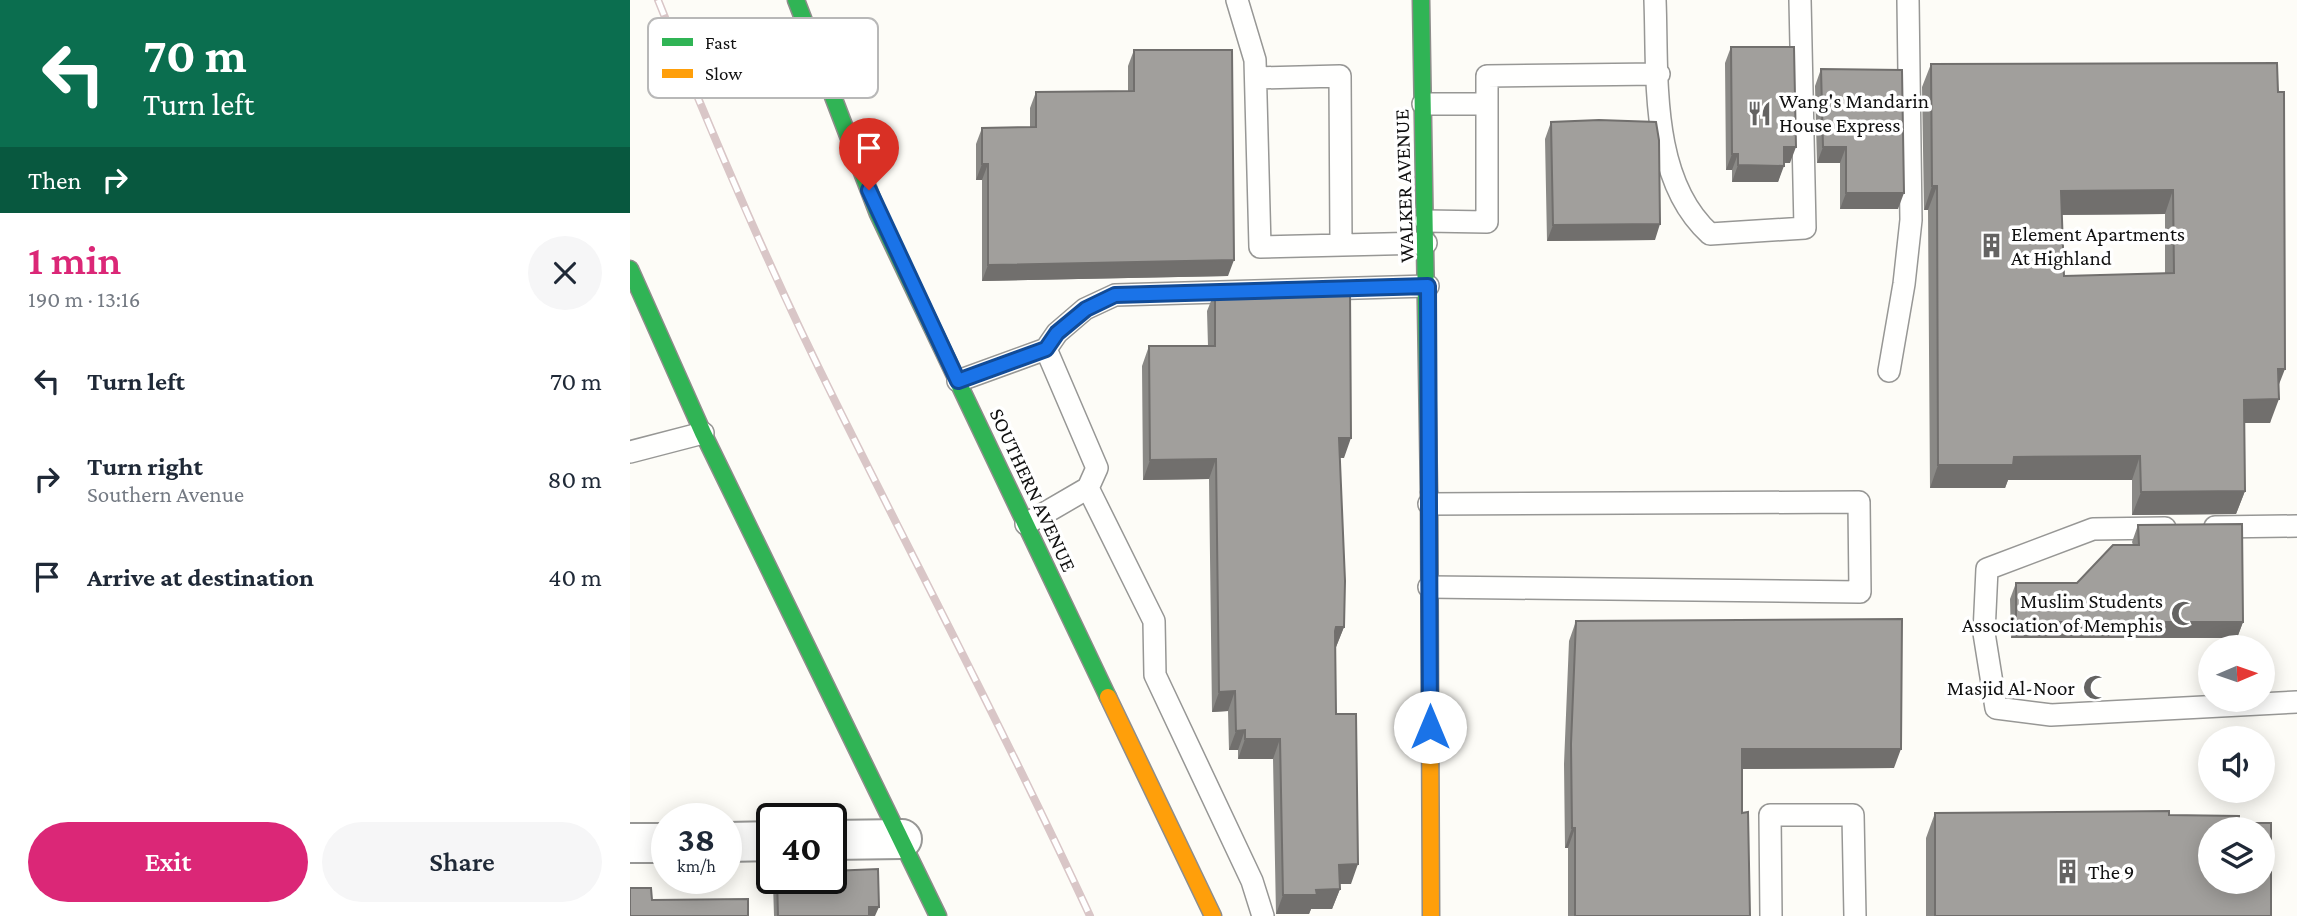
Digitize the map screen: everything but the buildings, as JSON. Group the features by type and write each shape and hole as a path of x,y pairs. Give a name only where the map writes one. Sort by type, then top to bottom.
{"street":[{"name":"SOUTHERN AVENUE","path":"796,0 803,18"},
{"name":"WALKER AVENUE","path":"1420,0 1428,286 1431,916"},
{"name":"SOUTHERN AVENUE","path":"834,98 878,214 1213,916"},
{"path":"630,269 637,301 938,916"},
{"path":"847,840 902,839"},
{"path":"630,844 651,843"}],"lane":[{"path":"1237,0 1255,60 1260,247 1426,243"},
{"path":"1656,0 1665,142 1677,192 1691,217 1710,234 1805,228 1800,0"},
{"path":"1889,371 1904,284 1911,220 1908,0"},
{"path":"1426,221 1487,222 1487,76 1659,74"},
{"path":"1256,78 1340,76 1341,244"},
{"path":"1423,104 1487,104"},
{"path":"958,381 1046,349 1057,333 1086,309 1115,295 1428,286"},
{"path":"1026,524 1088,488 1097,468 1046,349"},
{"path":"630,452 703,433"},
{"path":"1088,488 1154,621 1155,675 1252,881 1263,916"},
{"path":"1429,504 1859,502 1860,592 1429,587"},
{"path":"2297,526 2093,529 1987,569 1984,633 1996,708 2051,715 2297,702"},
{"path":"1771,916 1770,815 1853,815 1855,916"}],"railway":[{"path":"658,0 665,18"},
{"path":"698,98 789,305 1090,916"}],"traffic: fast":[{"path":"796,0 803,18"},
{"path":"1421,0 1429,492"},
{"path":"834,98 878,214 1108,697"},
{"path":"630,269 703,433 938,916"}],"traffic: slow":[{"path":"1429,492 1431,916"},
{"path":"1108,697 1213,916"}],"place":[{"name":"Wang's Mandarin House Express","path":"1759,113"},
{"name":"Element Apartments At Highland","path":"1991,246"},
{"name":"Muslim Students Association of Memphis","path":"2183,613"},
{"name":"Masjid Al-Noor","path":"2095,688"},
{"name":"The 9","path":"2068,872"}],"route":[{"path":"869,190 958,381 1046,349 1057,333 1086,309 1115,295 1428,286 1430,727"}]}
